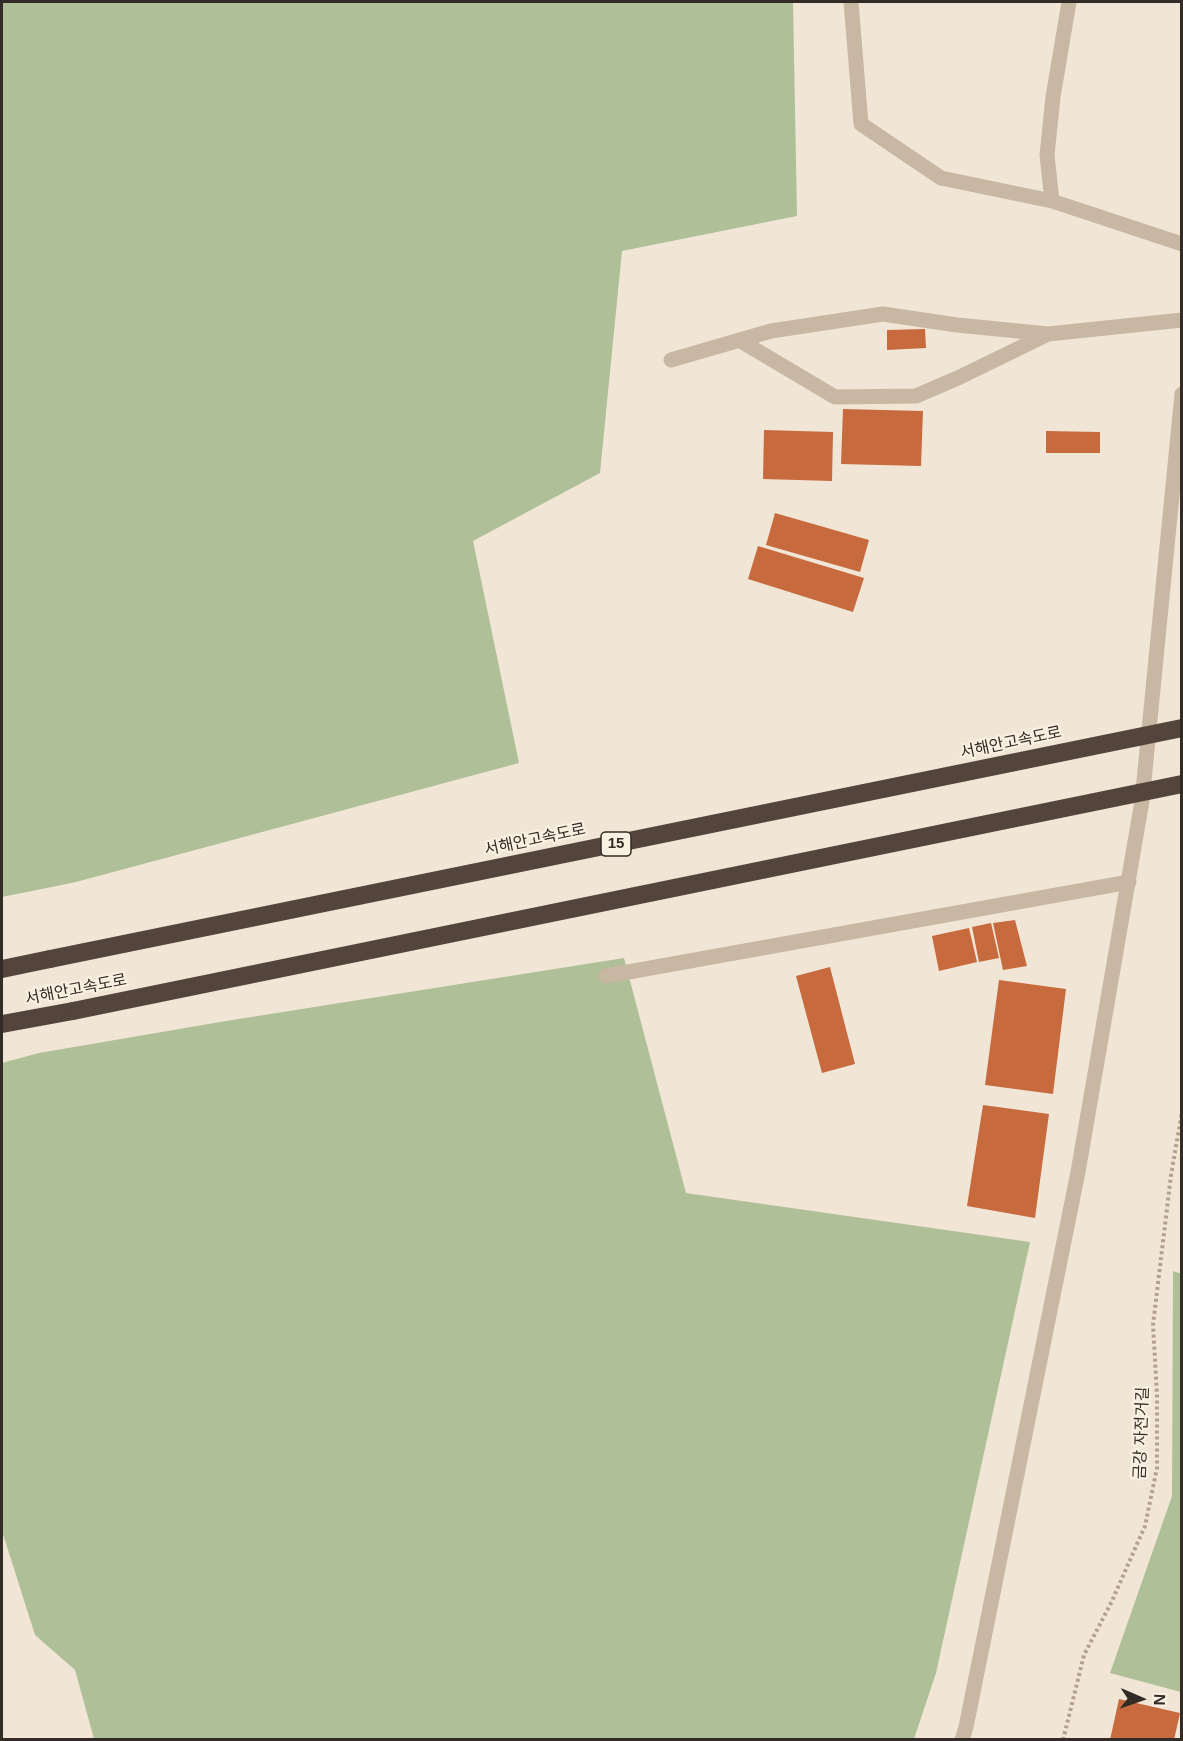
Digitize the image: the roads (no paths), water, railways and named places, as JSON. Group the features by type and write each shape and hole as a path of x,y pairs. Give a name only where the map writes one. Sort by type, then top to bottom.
{"highway":[{"name":"서해안고속도로","path":"2,969 1182,728"},
{"name":"서해안고속도로","path":"2,1024 1182,784"}],"street":[{"path":"850,2 861,124 941,178 1052,201 1182,244"},
{"path":"1052,201 1047,155 1053,97 1069,2"},
{"path":"671,360 771,331 883,314 957,325 1048,334 1182,321"},
{"path":"739,340 835,397 916,396 1048,334"},
{"path":"962,1740 1078,1172 1129,882 1142,801 1182,394"},
{"path":"606,976 1129,882"}]}
